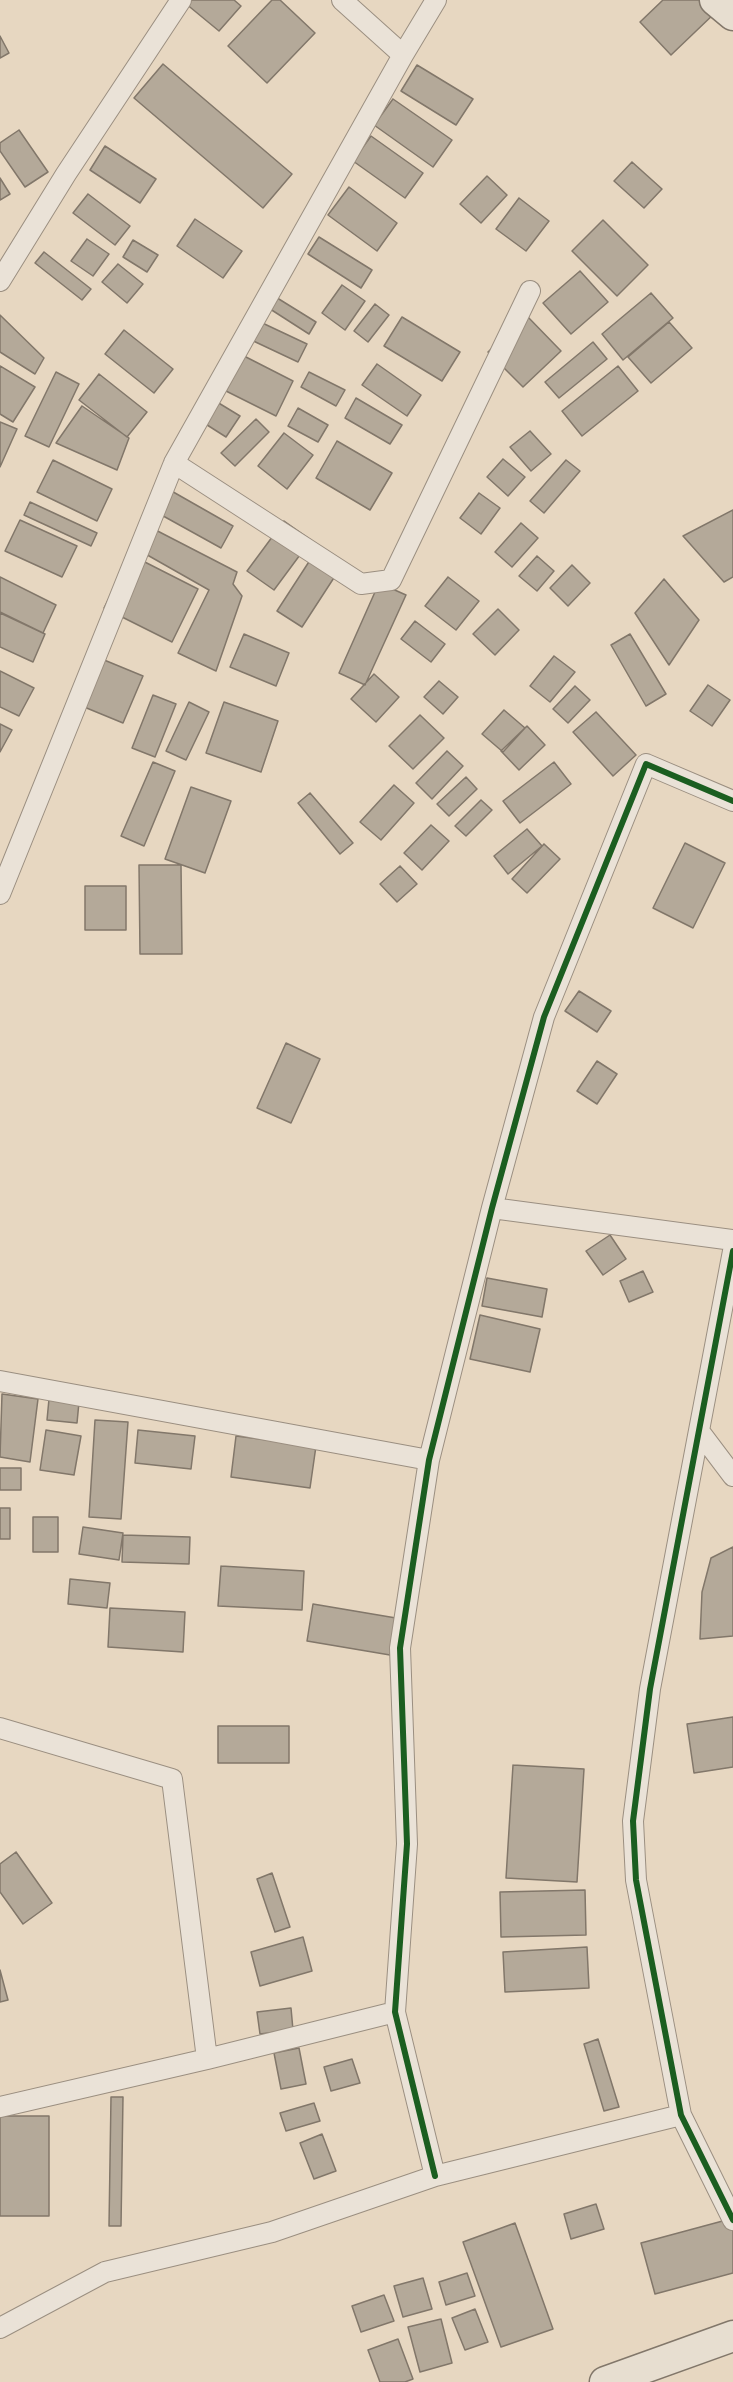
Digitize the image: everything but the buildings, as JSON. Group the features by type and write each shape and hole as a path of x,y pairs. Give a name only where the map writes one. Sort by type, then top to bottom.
{"main road":[{"path":"715,0 733,15"},
{"path":"605,2382 733,2336"}],"street":[{"path":"0,281 66,174 181,0"},
{"path":"342,0 403,55"},
{"path":"0,894 174,463 436,0"},
{"path":"174,463 361,585 392,580 530,291"},
{"path":"435,2176 395,2012 407,1844 400,1648 429,1460 492,1208 544,1017 646,764 733,801"},
{"path":"492,1208 733,1240"},
{"path":"733,1251 650,1689 633,1821 636,1880 681,2115 733,2220"},
{"path":"0,1381 429,1460"},
{"path":"699,1431 733,1476"},
{"path":"0,1728 172,1779 207,2059"},
{"path":"0,2107 395,2012"},
{"path":"0,2328 105,2272 272,2232 435,2176 681,2115"}],"cycle path":[{"path":"435,2176 395,2012 407,1844 400,1648 429,1460 492,1208 544,1017 646,764 733,801"},
{"path":"733,1251 650,1689 633,1821 636,1880 681,2115 733,2220"}]}
